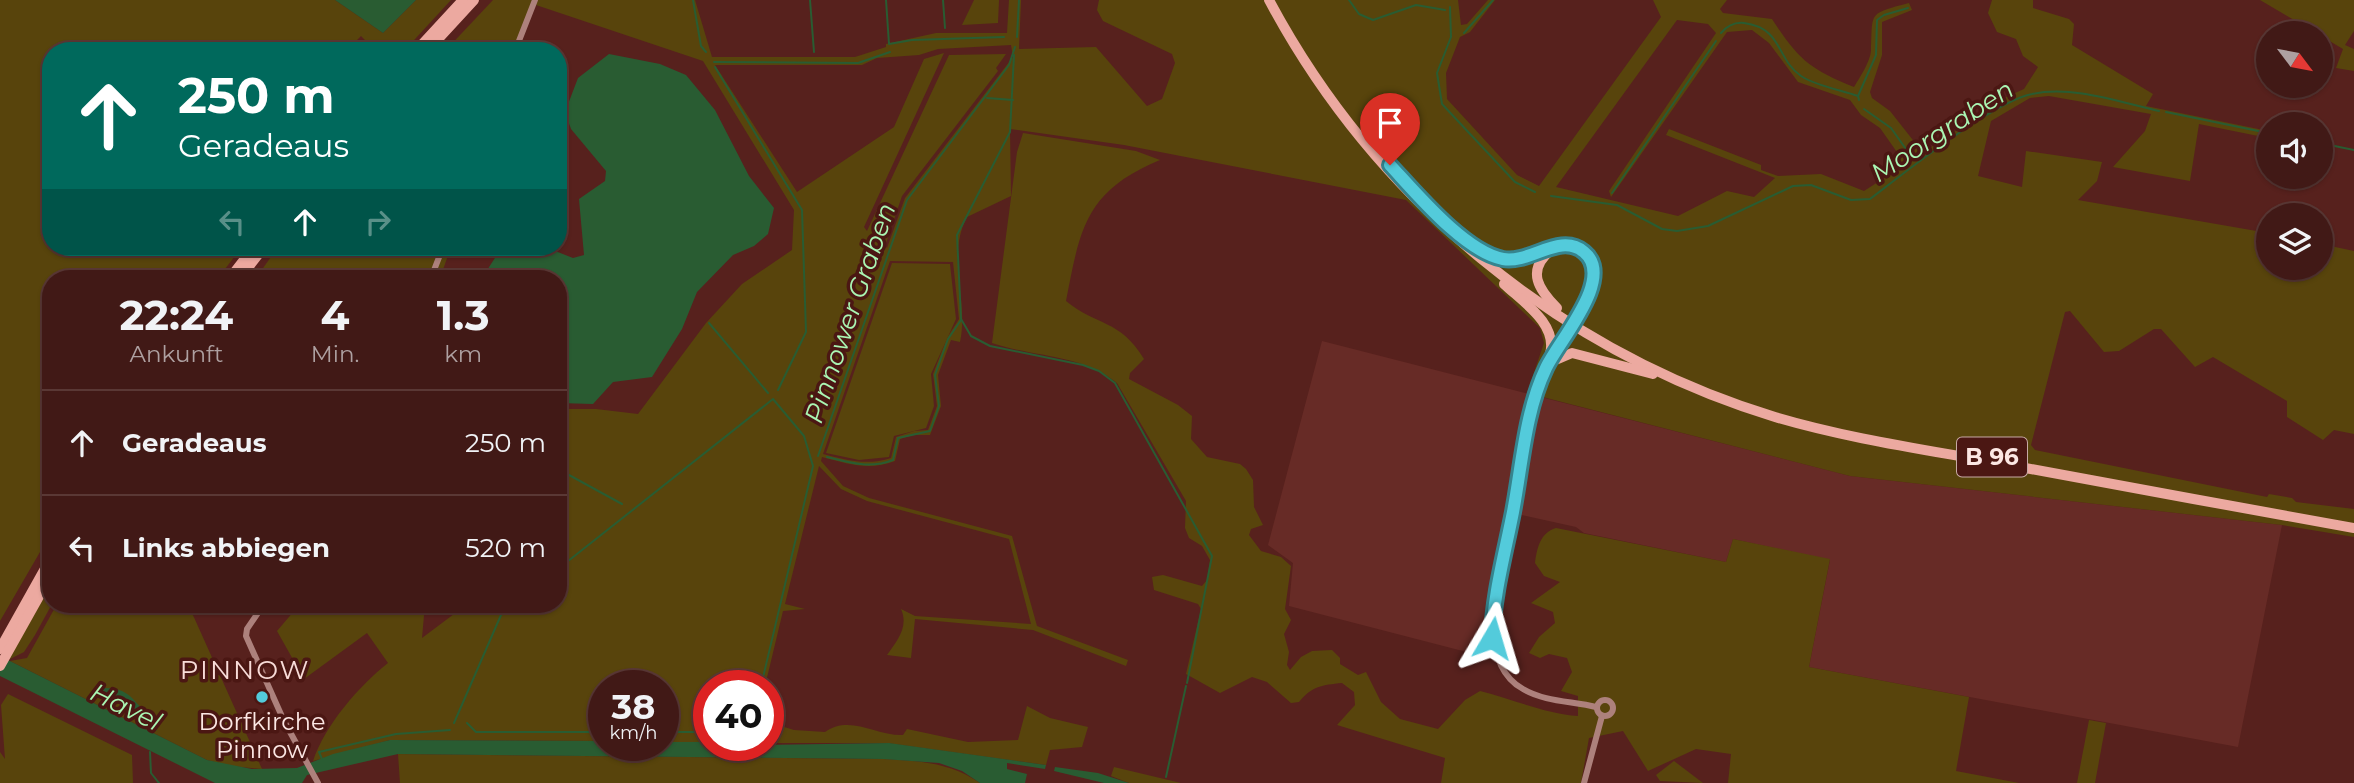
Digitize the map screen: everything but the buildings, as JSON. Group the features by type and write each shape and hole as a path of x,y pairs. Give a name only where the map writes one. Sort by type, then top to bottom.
{"highway":[{"path":"424,42 463,0"},
{"path":"435,42 474,0"},
{"name":"B 96","path":"1269,0 1302,57 1374,155 1419,204 1533,299 1607,346 1677,380 1774,416 1869,440 2354,528"},
{"name":"B 96","path":"1275,0 1307,55 1379,152 1478,253 1557,308 1667,369 1755,404 1871,435 2354,522"},
{"path":"1557,308 1538,286 1536,272 1543,257 1558,246"},
{"path":"1478,253 1513,260 1558,246 1573,246 1584,251 1595,268 1593,286 1546,368"},
{"path":"1478,253 1547,326 1552,345 1531,413 1513,513"},
{"path":"236,270 247,256"},
{"path":"246,270 257,256"},
{"path":"1546,368 1559,356 1572,353 1677,380"},
{"path":"0,666 3,649 42,575"},
{"path":"3,649 42,589"}],"street":[{"path":"519,42 535,0"},
{"path":"1513,513 1492,632 1497,661 1510,680 1524,690 1596,707 1602,716 1584,783"},
{"path":"258,613 246,632 284,721 318,783"},
{"path":"1596,707 1604,700 1612,704 1611,713 1602,716"}],"shaded area":[{"path":"0,0 335,0 383,33 416,0 451,0 412,42 365,42 361,36 355,42 42,42 42,256 235,256 224,270 42,270 42,549 0,621"},
{"path":"335,0 416,0 383,33"},
{"path":"493,0 537,0 521,42 453,42"},
{"path":"538,0 695,0 712,57 855,57 886,47 886,44 936,33 1007,33 1009,0 1021,0 1019,49 1096,47 1147,106 1162,99 1175,63 1172,54 1103,21 1097,10 1099,0 1458,0 1461,25 1467,24 1488,0 1495,0 1470,32 1460,37 1446,73 1447,99 1517,175 1539,186 1661,17 1653,0 1727,0 1720,9 1723,13 1772,19 1789,44 1806,61 1854,87 1870,55 1875,16 1909,3 1912,10 1882,22 1882,55 1870,92 1872,98 1890,111 1916,144 1930,148 2006,97 2024,89 2038,67 2023,56 2016,39 1997,32 1988,13 1992,0 2033,0 2033,8 2069,19 2074,24 2072,45 2153,94 2146,106 2256,129 2256,136 2199,124 2190,181 2113,167 2145,131 2151,114 2049,96 2030,98 1991,121 1978,176 2022,187 2026,151 2102,162 2097,181 2078,200 2256,231 2256,280 2333,280 2333,247 2354,251 2354,434 2334,430 2323,440 2287,417 2287,401 2213,357 2195,367 2161,329 2154,329 2119,351 2104,352 2070,311 2065,312 2031,445 2035,450 2267,497 2269,494 2292,498 2296,502 2354,509 2354,537 2282,525 1850,476 1527,393 1544,343 1540,328 1406,200 1124,145 1010,129 1011,196 967,217 961,232 958,247 962,311 960,342 951,340 938,375 941,406 930,435 913,435 900,439 895,461 886,464 859,465 822,457 821,461 843,486 869,498 1012,536 1037,626 1128,660 1126,666 1033,630 915,619 911,658 887,655 903,628 901,609 915,616 1031,624 1009,539 867,501 841,489 819,466 785,604 805,609 783,611 769,670 693,670 693,742 679,742 679,670 588,670 588,741 390,740 313,761 334,720 366,683 388,663 367,633 304,679 277,631 292,613 424,613 422,638 455,613 567,613 567,409 638,414 706,323 742,284 792,250 794,210 703,61 536,5","holes":["1677,20 1708,24 1716,33 1609,191 1611,197 1727,32 1752,30 1769,43 1798,82 1850,100 1861,115 1880,128 1899,155 1892,173 1864,191 1821,174 1778,176 1761,170 1761,165 1669,129 1666,135 1775,178 1754,197 1727,191 1678,216 1556,187","1011,45 1013,57 905,198 887,248 885,246 902,196 998,71 996,68 1006,54 949,55 867,231 864,227 944,53 924,59 894,127 797,192 715,65 862,65 877,58 919,55 938,49","890,261 953,262 959,319 947,338 933,374 937,406 928,430 896,437 891,458 874,462 823,454"]},
{"path":"974,0 999,0 998,23 962,25"},
{"path":"2260,0 2354,0 2354,31 2345,45 2354,49 2354,71 2336,68 2343,49 2333,43 2333,21 2296,21"},
{"path":"609,54 660,64 686,75 715,110 749,176 774,208 768,234 754,246 733,255 697,292 682,329 652,377 613,382 593,404 567,403 567,270 487,270 496,256 567,256 573,258 584,255 579,199 605,181 606,171 571,129 567,118 567,107 578,78"},
{"path":"1023,133 1136,151 1160,160 1116,185 1101,199 1090,215 1076,253 1066,301 1126,337 1144,359 1130,373 1129,379 1178,405 1192,416 1191,439 1207,457 1240,464 1253,480 1254,507 1263,525 1251,529 1249,535 1261,551 1281,557 1291,566 1285,609 1291,620 1284,634 1289,652 1287,665 1290,670 1301,657 1312,651 1332,650 1340,658 1340,664 1358,675 1366,672 1381,702 1400,719 1438,729 1465,700 1480,691 1541,709 1578,716 1578,696 1561,691 1572,672 1567,658 1549,654 1540,658 1529,653 1539,637 1555,623 1553,612 1531,603 1560,582 1544,576 1535,563 1538,547 1546,533 1556,528 1726,562 1733,539 1830,559 1809,667 1969,697 1956,771 2019,783 1728,783 1731,754 1696,749 1648,771 1623,731 1589,738 1581,783 1441,783 1445,758 1337,725 1355,705 1354,692 1342,683 1318,687 1299,702 1291,703 1267,682 1252,677 1220,693 1186,674 1201,609 1198,604 1154,590 1152,577 1163,575 1202,586 1207,580 1210,560 1202,546 1189,538 1185,528 1186,501 1117,383 1088,366 1073,361 992,343 1017,152"},
{"path":"272,256 448,256 443,270 262,270"},
{"path":"892,263 950,264 956,319 931,374 934,406 926,428 894,436 889,457 859,460 826,453"},
{"path":"1322,341 1850,476 2282,525 2238,747 1809,667 1830,560 1733,539 1726,562 1584,533 1576,527 1513,513 1493,626 1488,625 1482,656 1289,606 1293,563 1268,545"},
{"path":"42,601 42,613 47,613 35,635 24,652 8,660"},
{"path":"52,613 192,613 262,769 207,760 10,661 27,658"},
{"path":"0,656 207,760 252,769 297,768 333,754 390,740 588,741 588,756 398,754 307,775 302,783 215,783 0,676"},
{"path":"102,688 127,694 156,719 157,731 121,699 100,693"},
{"path":"8,694 132,755 133,783 0,783 0,752 5,759 1,705"},
{"path":"1027,706 1050,718 1088,727 1082,747 1050,750 1046,765 887,743 784,743 784,727 825,732 834,727 854,725 903,735 907,729 968,742 1018,740"},
{"path":"2089,720 2106,723 2095,783 2077,783"},
{"path":"679,742 693,742 693,757 679,757"},
{"path":"889,743 1046,765 1045,769 1007,763 1007,769 1027,774 1025,783 980,783 962,771 939,763 883,759 784,758 784,745"},
{"path":"398,754 588,756 588,761 679,761 679,757 693,757 693,761 883,759 945,767 980,783 400,783"},
{"path":"1674,761 1703,783 1660,781 1656,775"},
{"path":"1055,767 1098,773 1129,783 1104,783 1054,771"},
{"path":"1114,767 1181,783 1129,783 1111,776"}],"waterway":[{"path":"693,0 701,46 706,52"},
{"path":"810,0 814,52"},
{"path":"886,0 889,44 912,40 1004,37"},
{"path":"943,0 945,28"},
{"name":"Pinnower Graben","path":"1017,37 1019,0"},
{"name":"Pinnower Graben","path":"1349,0 1359,14 1373,20 1416,5 1445,10"},
{"path":"1464,33 1493,0"},
{"name":"Moorgraben","path":"1450,7 1451,37 1437,73 1442,104 1515,182 1535,192"},
{"path":"1858,96 1876,55 1877,20 1884,15 1908,8"},
{"path":"1721,33 1737,23 1757,26 1773,37 1787,61 1801,76 1858,96 1859,100"},
{"path":"1612,193 1716,41"},
{"name":"Pinnower Graben","path":"818,456 907,200 1009,65 1015,47"},
{"path":"714,62 858,63 890,52"},
{"path":"1014,55 1010,132 957,235 961,319 971,336 990,346 1083,365 1099,371 1115,383 1212,556 1187,683"},
{"path":"715,67 802,210 806,332 778,390"},
{"name":"Moorgraben","path":"1551,196 1617,205 1662,229 1677,231 1708,226 1793,186 1811,185 1851,200 1870,199 1973,124 2015,99 2032,94 2079,93 2159,111"},
{"path":"987,98 1013,100"},
{"path":"1864,109 1891,128 1913,159"},
{"name":"Moorgraben","path":"2166,112 2256,131"},
{"name":"Moorgraben","path":"2333,146 2354,150"},
{"path":"827,457 860,464 885,463 893,460 898,438 930,431 939,406 935,375 948,339 961,320"},
{"path":"709,323 768,393"},
{"path":"567,562 773,399 804,436 813,466 765,670"},
{"path":"567,474 622,504"},
{"path":"454,723 503,613"},
{"path":"1166,777 1186,686"},
{"path":"467,723 476,732 588,732"},
{"path":"322,759 319,752 396,734 450,730"},
{"path":"679,732 693,732"},
{"path":"150,752 151,773 159,783"}],"place":[{"name":"Dorfkirche Pinnow","path":"262,697"}],"district":[{"name":"PINNOW","path":"245,670"}],"route":[{"path":"1390,165 1450,225 1477,248 1492,256 1522,259 1566,245 1584,251 1595,268 1593,286 1553,354 1535,396 1494,614 1492,638"}],"water label":[{"name":"Havel","path":"126,707"}]}
